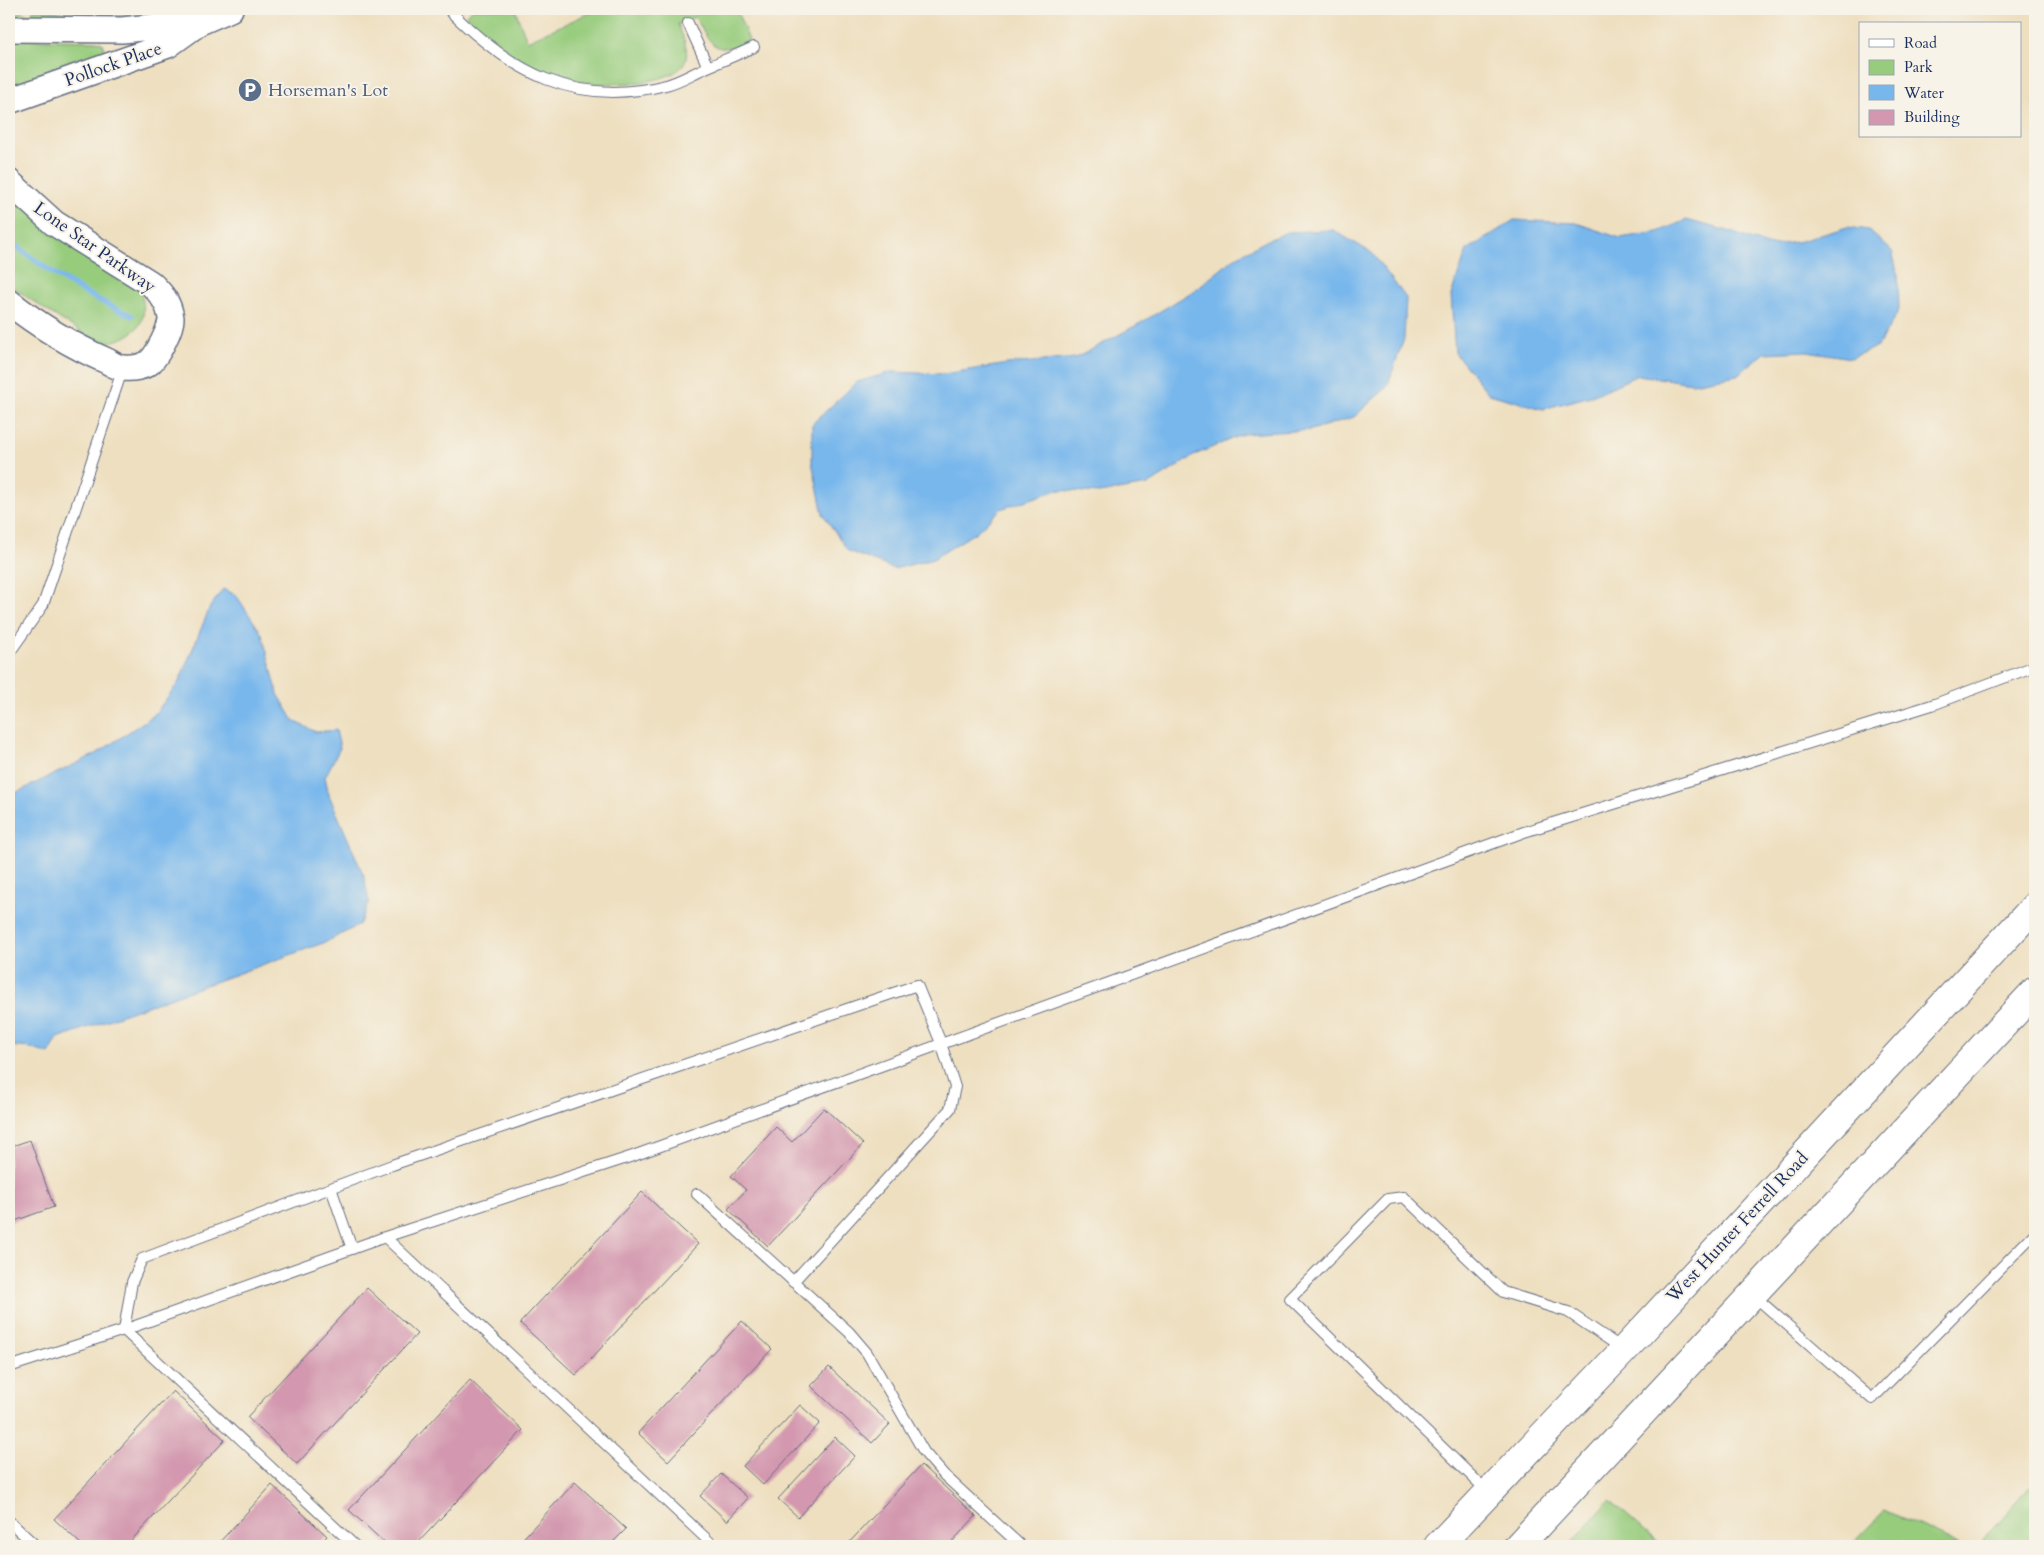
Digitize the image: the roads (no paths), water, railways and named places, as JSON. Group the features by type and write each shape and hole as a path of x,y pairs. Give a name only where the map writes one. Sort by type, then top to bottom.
{"main road":[{"name":"West Hunter Ferrell Road","path":"1438,1546 1624,1350 2035,906"},
{"path":"1518,1546 1753,1296 2035,991"}],"street":[{"path":"200,22 230,9"},
{"name":"Pollock Place","path":"9,29 122,30 200,22"},
{"name":"Pollock Place","path":"9,101 168,45 200,22"},
{"name":"Lone Star Parkway","path":"9,182 54,223 150,283 161,293 167,302 172,320 164,342 150,362 135,368 122,368"},
{"path":"9,302 81,349 122,368"}],"lane":[{"path":"448,9 506,59 528,72 580,89 634,92 668,84 754,47"},
{"path":"688,23 708,67"},
{"path":"9,651 42,605 122,368"},
{"path":"9,1367 124,1330 352,1248 633,1156 1524,832 1935,704 2035,666"},
{"path":"124,1330 132,1282 142,1259 411,1158 917,985 941,1044 955,1087 950,1109 793,1282"},
{"path":"331,1188 352,1248"},
{"path":"697,1194 849,1332 868,1353 924,1452 944,1475 1021,1546"},
{"path":"1488,1492 1290,1299 1388,1199 1404,1197 1503,1292 1568,1312 1624,1350"},
{"path":"1753,1296 1872,1399 2035,1233"},
{"path":"385,1237 714,1546"},
{"path":"124,1330 355,1546"},
{"path":"9,1521 36,1546"}],"water":[{"path":"1514,220 1576,223 1620,238 1658,232 1686,220 1728,231 1770,246 1801,241 1847,227 1868,230 1892,251 1898,276 1899,310 1878,346 1851,358 1807,351 1765,353 1737,375 1692,383 1638,375 1594,395 1543,409 1489,394 1455,353 1451,295 1467,250"},
{"path":"1333,230 1372,253 1406,298 1404,339 1387,387 1354,417 1311,430 1243,434 1197,454 1148,485 1099,493 1057,490 1001,509 976,532 933,559 894,569 848,551 823,514 812,462 812,424 857,382 892,372 943,374 1008,364 1076,358 1144,321 1195,290 1236,257 1268,240 1287,232"},
{"path":"223,589 236,595 262,634 278,694 294,721 316,732 336,730 340,748 325,777 329,795 364,876 369,902 359,925 326,942 58,1038 49,1054 30,1048 9,1046 9,796 96,754 154,715 179,682 210,607"}],"waterway":[{"path":"9,240 38,263 68,282 132,316"}],"place":[{"name":"Horseman's Lot","path":"250,90"}]}
